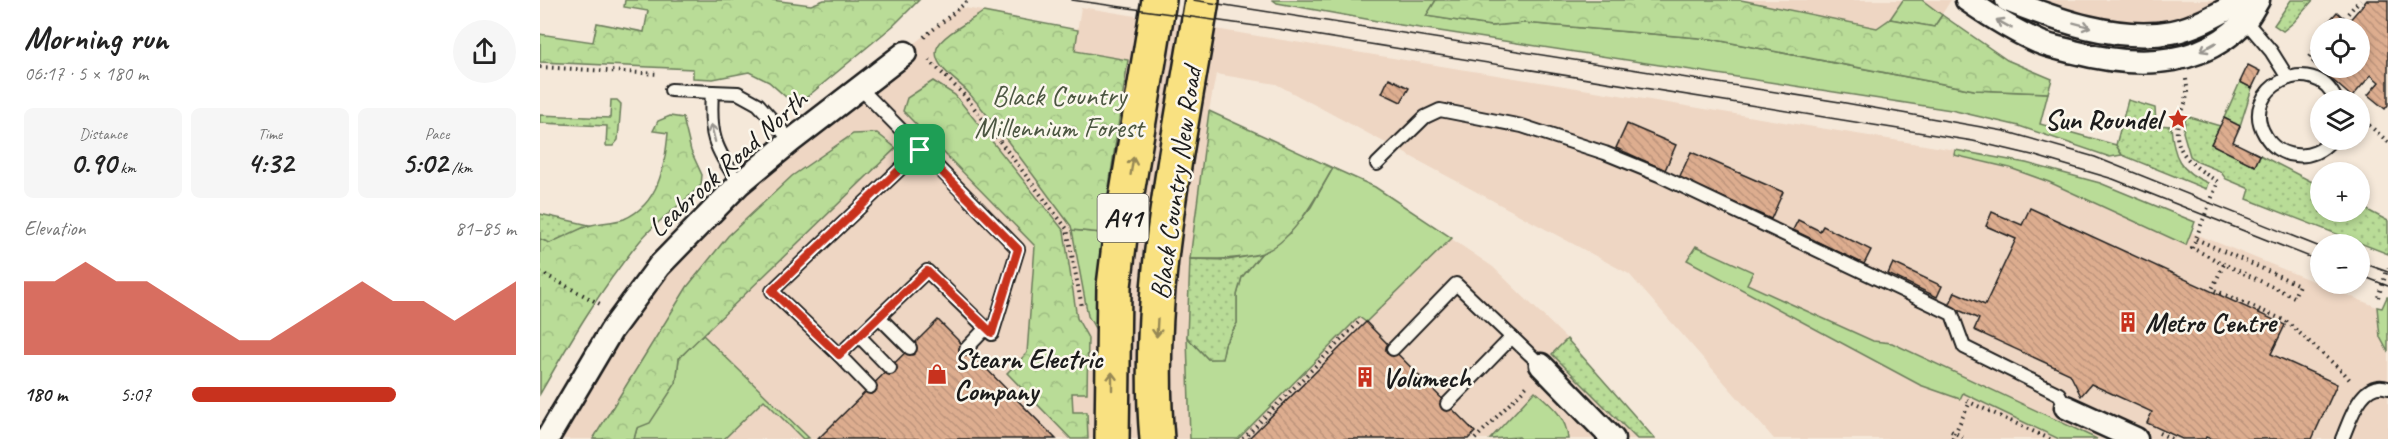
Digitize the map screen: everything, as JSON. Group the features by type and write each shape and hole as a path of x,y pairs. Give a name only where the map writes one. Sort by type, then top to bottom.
{"highway":[{"name":"Black Country New Road","path":"1112,439 1114,286 1121,229 1159,0"},
{"name":"Black Country New Road","path":"1157,439 1156,341 1161,246 1202,0"}],"street":[{"path":"2007,0 2041,14 2097,29 2146,35 2174,32 2241,9 2258,0"},
{"path":"1971,1 2000,22 2040,43 2102,59 2157,63 2202,52 2230,34 2241,9"},
{"name":"Leabrook Road North","path":"547,439 611,331 659,266 739,184 910,49"},
{"path":"1537,373 1610,438"},
{"path":"2066,407 2136,439"}],"lane":[{"path":"2241,9 2288,78"},
{"path":"2320,150 2306,155 2293,155 2280,151 2269,142 2262,130 2259,117 2261,104 2267,92 2277,83 2288,78 2301,76 2314,79 2325,84 2329,90"},
{"path":"839,355 927,271 992,333 1018,249 859,87"},
{"path":"671,90 738,93 758,104 791,141"},
{"path":"711,92 710,122 716,148 739,184"},
{"path":"1377,164 1425,117 1440,111 1522,126 1605,153 1659,175 1952,314 1964,347 2060,394 2066,407"},
{"path":"870,387 772,291 920,150"},
{"path":"1393,350 1456,284 1512,337 1537,373"},
{"path":"879,317 910,348"},
{"path":"966,349 986,328"},
{"path":"859,336 890,368"},
{"path":"1447,404 1512,337"},
{"path":"2342,439 2366,392 2384,386 2388,388"}],"path":[{"path":"969,0 910,49 965,96 1067,229 1082,308"},
{"path":"2344,18 2361,0"},
{"path":"2181,58 2189,94 2178,124 2180,146 2188,162 2218,182 2192,248 2294,297 2299,285 2196,239"},
{"path":"540,67 660,74"},
{"path":"2370,126 2388,142"},
{"path":"2224,264 2212,289 2286,321 2350,380 2345,390"},
{"path":"2378,297 2388,268"},
{"path":"540,272 622,316"},
{"path":"1243,439 1359,322"},
{"path":"1475,439 1537,373"},
{"path":"1952,439 1953,432 1969,401 2050,439"},
{"path":"1953,432 1967,439"}],"shaded area":[{"path":"1322,0 1951,0 1917,53"},
{"path":"1986,0 2253,0 2240,12 2185,43 2144,48 2118,47 2066,35"},
{"path":"960,7 1009,16 1074,50 1081,7 1955,150 1954,154 2010,168 2049,182 2186,244 2191,232 2310,280 2310,294 2345,294 2377,307 2380,337 2388,340 2388,439 1774,439 1629,274 1276,84 1216,74 1209,111 1375,187 1493,267 1567,339 1655,439 547,439 659,266 859,87"}],"green space":[{"path":"625,0 772,0 811,5 824,0 919,0 894,25 796,106 769,82 749,72 713,79 693,78 693,69 540,62 540,34 593,42 597,23 644,32 648,11 624,7"},
{"path":"1273,0 1436,0 1427,16 1491,26 1524,23 1711,39 1974,90 2048,93 2040,124 2116,145 2122,155 2110,157 2019,126 1951,110 1394,24 1277,3"},
{"path":"1436,0 1741,0 1877,28 1890,19 1934,27 1942,15 2007,60 2052,79 2048,93 1974,90 1711,39 1524,23 1491,26 1426,16"},
{"path":"1903,0 1922,0 1942,15 1934,27 1890,19"},
{"path":"2291,0 2313,0 2283,31 2274,25"},
{"name":"Black Country Millennium Forest","path":"983,12 1078,30 1075,51 1128,60 1102,233 1072,230 994,123 967,91 941,66 936,54 940,43"},
{"name":"Black Country Millennium Forest","path":"933,81 955,95 1064,231 1077,318 1088,338 1087,393 1072,393 1073,412 1087,412 1088,439 1071,439 1007,373 1027,353 1035,246 903,111 907,98"},
{"path":"2240,82 2252,88 2240,126 2224,118"},
{"path":"611,100 617,100 621,104 618,140 613,146 606,146 607,126 540,123 540,115 610,118"},
{"path":"2128,100 2155,108 2156,125 2171,126 2179,161 2190,173 2208,183 2206,189 2122,155 2116,145"},
{"name":"Black Country Millennium Forest","path":"1209,111 1333,168 1293,230 1271,249 1259,254 1233,258 1190,259"},
{"path":"670,116 683,118 691,151 702,175 701,185 654,226 612,277 540,394 540,239 550,243 583,227 624,219 645,204 658,183 667,146 668,133 653,131 658,121"},
{"path":"2186,116 2220,126 2211,144 2255,166 2260,155 2310,181 2310,222 2370,222 2370,211 2388,221 2388,254 2370,247 2370,234 2337,234 2247,199 2250,189 2226,179 2220,171 2190,156 2183,132"},
{"path":"877,133 896,148 679,358 676,383 650,423 637,428 634,439 593,439 687,287 728,236 792,176 853,134"},
{"path":"1955,150 2026,163 2100,183 2195,222 2186,245 2049,182 2010,168 1954,155"},
{"path":"1333,168 1375,187 1452,238 1366,322 1359,317 1238,439 1190,439 1187,337 1208,359 1222,358 1225,344 1237,323 1237,295 1242,277 1261,254 1289,234 1311,207"},
{"path":"540,214 589,225 550,243 540,239"},
{"path":"1072,230 1102,233 1096,330 1088,316"},
{"path":"1696,246 1753,272 1747,284 1873,341 1892,343 2097,439 2059,439 1963,393 1960,399 1920,385 1687,260"},
{"path":"1261,254 1242,277 1237,295 1237,323 1225,344 1222,359 1208,359 1187,337 1190,259 1228,260"},
{"path":"2387,297 2388,352 2380,337 2377,307 2382,308"},
{"path":"702,334 809,438 803,439 764,400 724,439 634,439 637,428 676,383 679,359"},
{"path":"1567,339 1655,439 1637,439 1552,354"},
{"path":"1535,391 1552,406 1561,418 1565,424 1568,439 1521,439 1519,437 1490,439"}],"building":[{"path":"2367,0 2388,0 2388,105 2385,109 2370,97 2370,93 2379,82 2370,76 2370,18 2351,18"},
{"path":"2337,12 2344,18 2332,18"},
{"path":"2248,65 2260,71 2252,88 2240,82"},
{"path":"1389,78 1409,88 1401,102 1382,93"},
{"path":"2330,78 2368,78 2358,90 2344,90"},
{"path":"2224,118 2240,126 2233,142 2260,155 2255,166 2211,144"},
{"path":"1627,124 1676,145 1665,170 1616,148"},
{"path":"1691,152 1783,192 1771,219 1679,178"},
{"name":"Metro Centre","path":"2030,208 2285,325 2271,354 2337,384 2312,439 2211,439 2206,437 2205,439 2182,439 2147,423 2152,412 2091,384 2081,396 2070,374 1974,330 1979,319 1949,306 1955,292 1985,305 2016,239 1986,226 1992,212 2022,225"},
{"path":"1798,220 1820,231 1823,226 1871,250 1864,264 1793,230"},
{"path":"1893,263 1942,286 1937,297 1888,274"},
{"name":"Stearn Electric Company","path":"938,320 1056,439 818,439"},
{"name":"Volumech","path":"1366,322 1475,432 1468,439 1248,439"}],"tram line":[{"path":"1072,0 1277,29 1973,141 2032,155 2113,179 2310,257"},
{"path":"1193,0 1840,102 2004,131 2095,157 2310,243"},
{"path":"2370,266 2388,272"},
{"path":"2370,279 2388,286"}],"place":[{"name":"Sun Roundel","path":"2178,119"},
{"name":"Metro Centre","path":"2128,322"},
{"name":"Stearn Electric Company","path":"937,374"},
{"name":"Volumech","path":"1365,377"}],"route":[{"path":"920,150 1018,249 992,333 927,271 839,355 772,291 920,150"}]}
